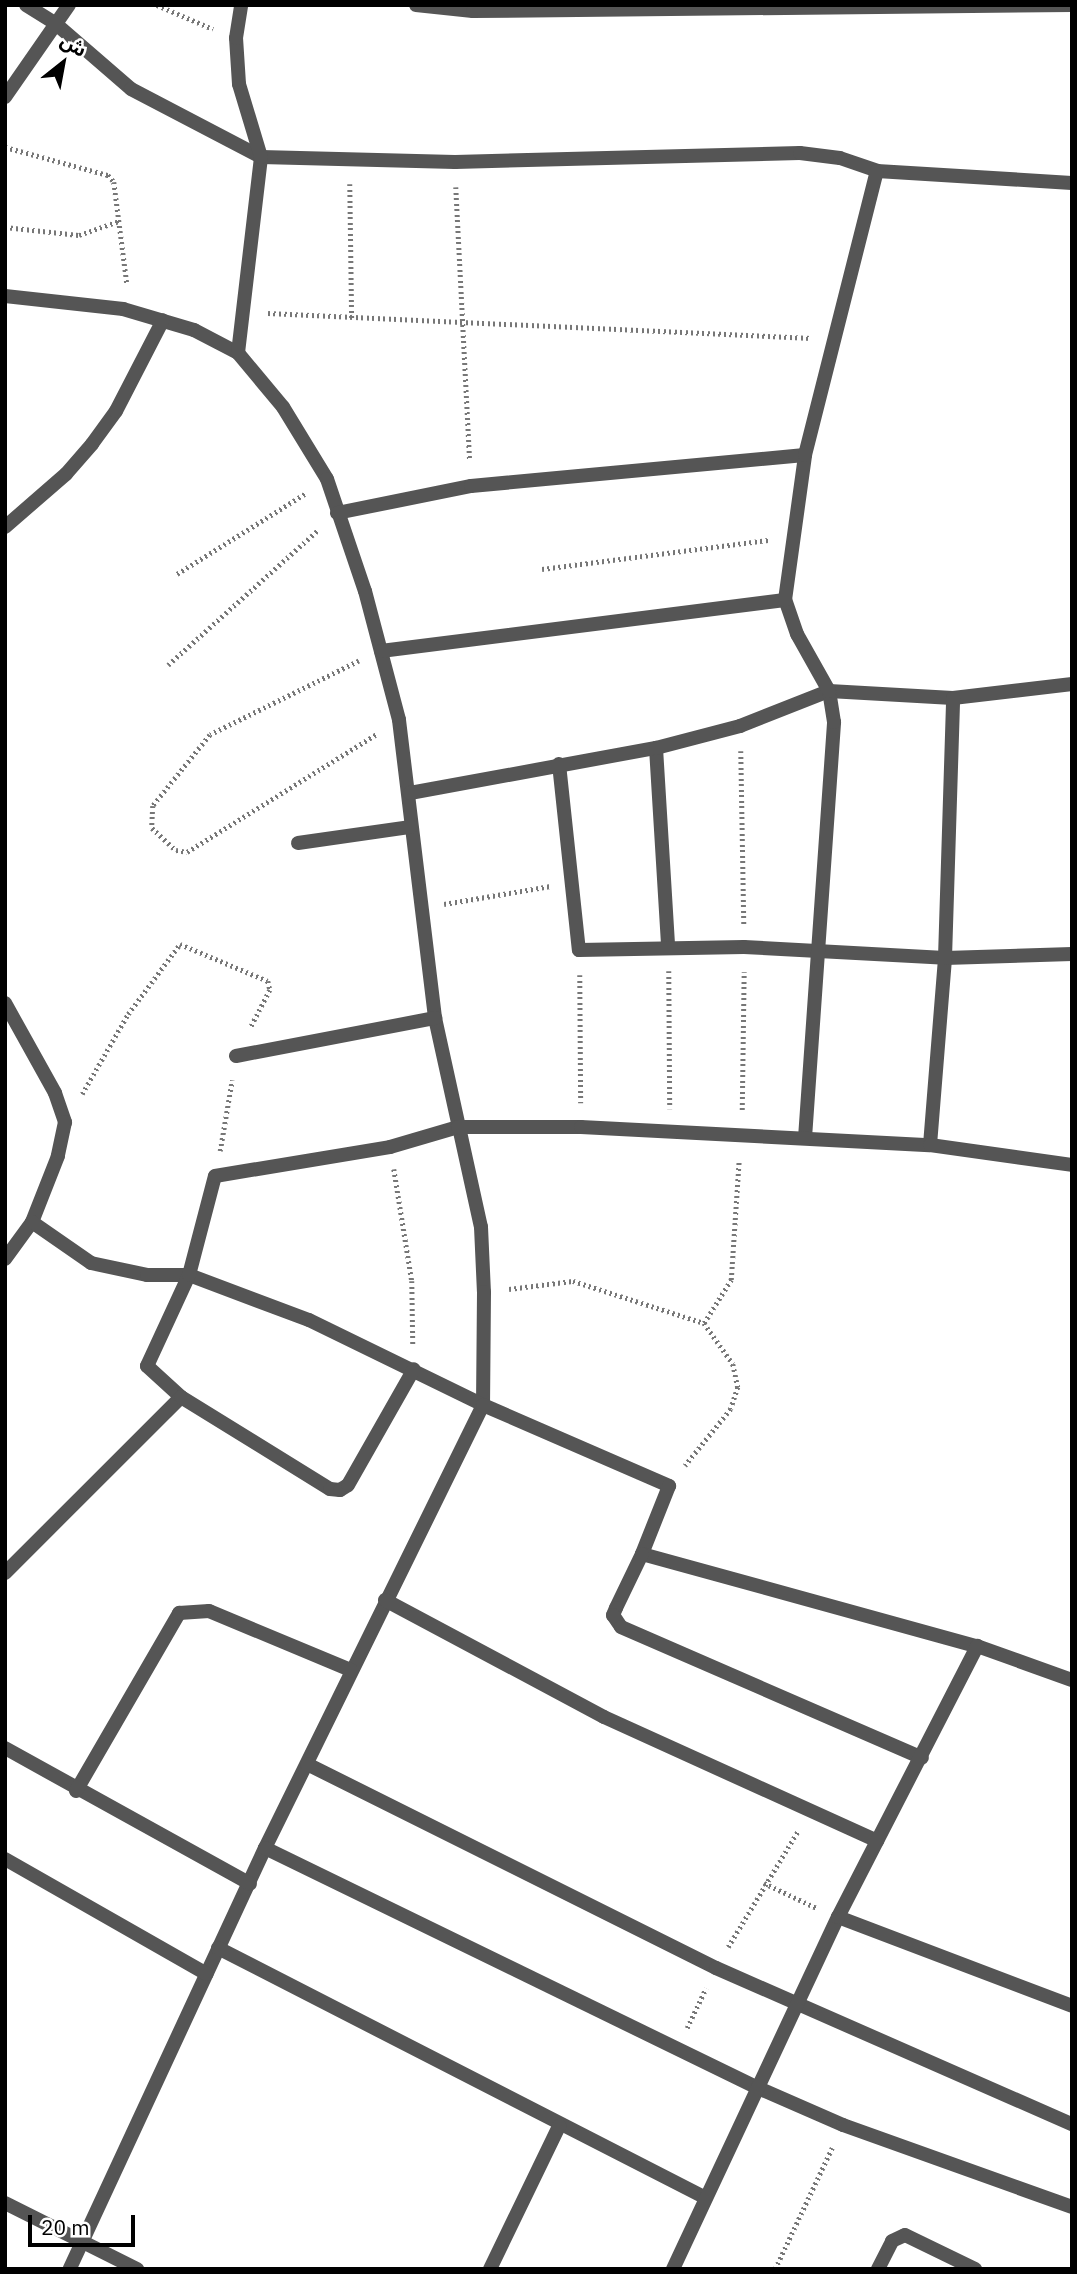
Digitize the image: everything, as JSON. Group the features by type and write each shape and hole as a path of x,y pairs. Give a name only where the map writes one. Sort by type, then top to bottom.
{"street":[{"path":"26,5 56,24 131,89 261,157 455,162 800,153 840,158 877,170 1072,183"},
{"path":"5,97 69,5"},
{"path":"238,353 246,311 261,157 245,115 236,38 241,5"},
{"path":"416,5 473,12 1072,5"},
{"path":"805,1138 816,950 834,722 830,691 797,634 785,600 805,455 838,339 877,170"},
{"path":"5,296 122,309 194,330 238,353 283,407 327,479 381,651 399,720 410,793 411,827 435,1018 481,1227 484,1292 483,1405 265,1848 70,2269"},
{"path":"5,527 66,474 92,444 116,411 163,320"},
{"path":"337,513 471,486 805,455"},
{"path":"381,651 785,600"},
{"path":"410,793 656,748 740,726 830,691 953,698 1072,684"},
{"path":"930,1145 945,958 953,698"},
{"path":"656,748 668,947"},
{"path":"559,764 579,950 744,947 945,958 1072,954"},
{"path":"298,844 411,827"},
{"path":"5,1003 55,1093 65,1122 58,1156 32,1222 5,1259"},
{"path":"236,1056 435,1018"},
{"path":"414,1369 348,1485 340,1490 330,1489 181,1397 147,1366 189,1275 215,1176 390,1147 458,1127 581,1127 930,1145 1072,1165"},
{"path":"32,1222 69,1250 113,1270 189,1275 309,1320 483,1405 669,1486 642,1554 613,1615 621,1627 922,1758"},
{"path":"5,1573 181,1397"},
{"path":"642,1554 977,1646 1072,1680"},
{"path":"385,1600 604,1717 810,1813 877,1841"},
{"path":"76,1791 179,1613 209,1611 351,1670"},
{"path":"673,2269 758,2088 800,2006 838,1917 922,1758 977,1646"},
{"path":"5,1748 76,1791 250,1884"},
{"path":"307,1763 464,1846 800,2006 1072,2124"},
{"path":"265,1848 758,2088 843,2125 1072,2207"},
{"path":"5,1859 207,1974"},
{"path":"838,1917 1072,2006"},
{"path":"218,1948 559,2126 706,2198"},
{"path":"490,2269 559,2126"},
{"path":"5,2203 84,2240 137,2269"},
{"path":"878,2269 892,2241 905,2235 975,2269"}],"path":[{"path":"157,5 236,38"},
{"path":"5,147 100,169 114,182 127,285 122,309"},
{"path":"350,159 352,320"},
{"path":"455,162 471,486"},
{"path":"5,227 79,234 119,221"},
{"path":"246,311 352,320 838,339"},
{"path":"177,574 327,479"},
{"path":"168,664 337,513"},
{"path":"542,569 793,537"},
{"path":"381,651 209,735 153,806 152,828 176,850 187,852 399,720"},
{"path":"705,1324 731,1280 741,1135 744,947 740,726"},
{"path":"423,907 572,883"},
{"path":"65,1122 128,1014 180,944 186,943 271,986 236,1056 215,1176"},
{"path":"668,947 670,1131"},
{"path":"579,950 581,1127"},
{"path":"390,1147 412,1281 414,1369"},
{"path":"484,1292 573,1281 705,1324 733,1364 738,1387 731,1409 669,1486"},
{"path":"810,1813 764,1883 838,1917"},
{"path":"775,2269 843,2125"}]}
